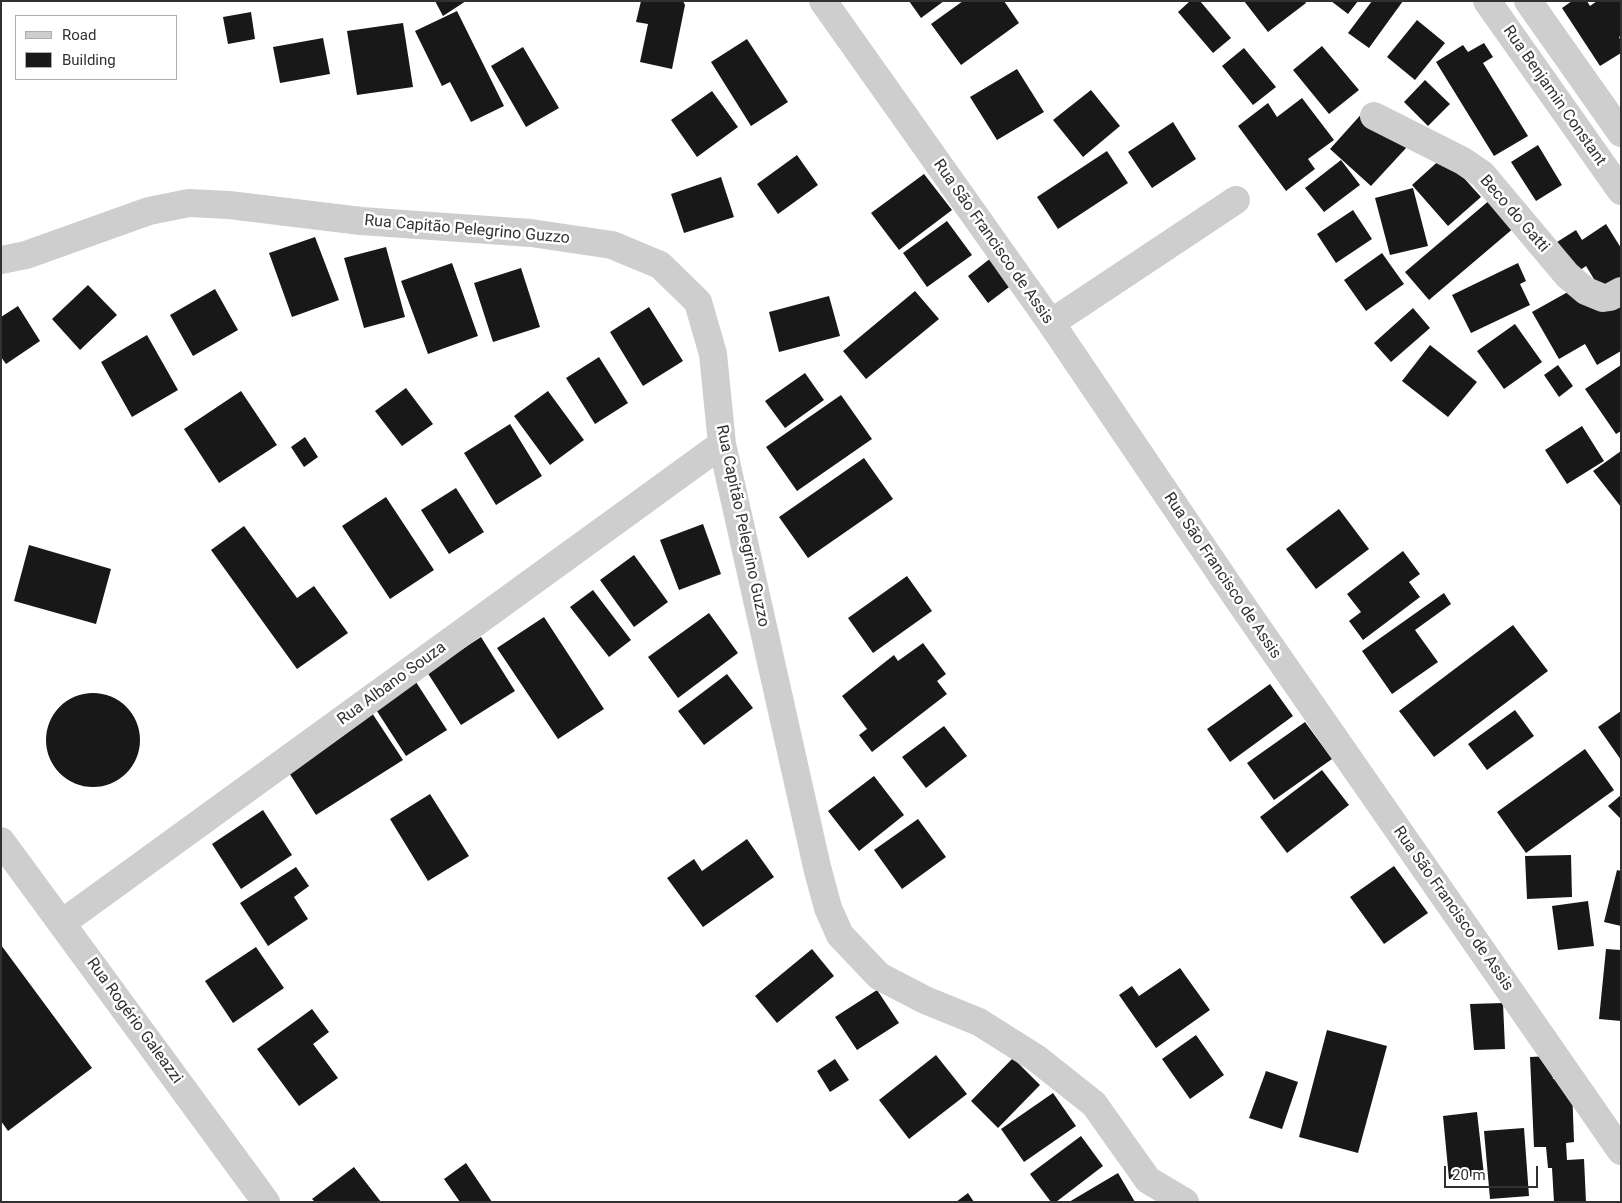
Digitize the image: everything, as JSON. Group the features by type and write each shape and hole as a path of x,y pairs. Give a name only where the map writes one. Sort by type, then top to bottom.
{"street":[{"name":"Rua São Francisco de Assis","path":"823,1 1052,323 1235,595 1621,1151"},
{"name":"Rua Benjamin Constant","path":"1487,1 1621,191"},
{"name":"Rua Benjamin Constant","path":"1528,1 1621,133"},
{"name":"Beco do Gatti","path":"1374,116 1463,161 1482,174 1567,275 1586,291 1603,298 1610,297 1621,291"},
{"path":"1052,323 1236,200"},
{"name":"Rua Capitão Pelegrino Guzzo","path":"1,260 26,255 149,211 189,203 229,205 362,221 531,233 612,245 660,265 698,302 713,354 722,444 817,867 828,908 840,935 879,976 925,1000 979,1022 1043,1064 1094,1104 1156,1191 1185,1202"},
{"name":"Rua Albano Souza","path":"62,923 722,444"},
{"name":"Rua Rogério Galeazzi","path":"1,841 266,1202"}],"building":[{"path":"435,1 466,1 443,16"},
{"path":"641,1 683,1 685,5 672,69 640,62 648,24 636,22"},
{"path":"909,1 944,1 921,18"},
{"path":"963,1 1004,1 1019,23 961,65 931,24"},
{"path":"1190,1 1200,1 1231,38 1213,53 1178,12"},
{"path":"1244,1 1305,1 1306,3 1268,32"},
{"path":"1331,1 1358,1 1348,14"},
{"path":"1372,1 1403,1 1369,48 1348,33"},
{"path":"1572,1 1587,1 1590,6 1597,1 1621,1 1621,36 1619,37 1621,53 1600,66 1562,8"},
{"path":"457,11 504,106 471,122 450,82 442,86 415,31"},
{"path":"251,12 255,39 228,44 223,17"},
{"path":"1417,20 1445,43 1415,80 1387,57"},
{"path":"403,23 413,87 357,95 347,31"},
{"path":"323,38 330,74 280,83 273,47"},
{"path":"747,39 788,102 751,126 711,62"},
{"path":"1484,43 1493,57 1483,63 1528,136 1494,156 1436,62 1463,45 1468,52"},
{"path":"1322,46 1359,90 1329,114 1293,70"},
{"path":"523,47 559,108 526,127 491,66"},
{"path":"1244,48 1276,87 1253,105 1222,66"},
{"path":"1017,69 1044,112 997,140 970,97"},
{"path":"1425,80 1450,104 1428,126 1404,102"},
{"path":"1091,90 1120,126 1083,157 1053,120"},
{"path":"712,91 738,127 697,157 671,120"},
{"path":"1302,98 1334,140 1308,159 1315,169 1286,191 1238,126 1268,103 1277,117"},
{"path":"1365,110 1407,147 1371,186 1330,149"},
{"path":"1173,122 1196,159 1152,188 1128,152"},
{"path":"1538,145 1562,185 1536,201 1511,162"},
{"path":"1107,151 1128,183 1058,229 1037,197"},
{"path":"797,155 818,185 778,214 757,184"},
{"path":"1444,156 1481,197 1448,226 1412,185"},
{"path":"1341,160 1360,185 1324,212 1305,188"},
{"path":"924,174 952,210 899,250 871,213"},
{"path":"721,177 734,217 684,233 671,194"},
{"path":"1413,188 1428,246 1390,255 1375,198"},
{"path":"1491,199 1515,227 1429,300 1405,272"},
{"path":"1353,210 1372,239 1336,263 1317,234"},
{"path":"947,221 972,255 927,287 903,253"},
{"path":"1606,224 1621,248 1621,277 1600,289 1586,266 1576,273 1557,242 1576,230 1582,240"},
{"path":"315,237 339,300 292,317 269,253"},
{"path":"386,247 405,317 364,328 344,258"},
{"path":"1382,253 1404,284 1366,311 1344,280"},
{"path":"996,254 1017,281 988,303 968,276"},
{"path":"452,263 478,336 428,354 401,281"},
{"path":"1518,263 1526,281 1520,284 1530,305 1471,333 1452,295"},
{"path":"521,268 540,327 493,342 474,283"},
{"path":"88,285 117,315 80,350 52,319"},
{"path":"1575,288 1621,293 1621,351 1597,365 1585,344 1559,359 1532,312"},
{"path":"215,289 238,330 193,356 170,315"},
{"path":"915,291 939,319 866,379 843,351"},
{"path":"829,296 840,336 779,352 769,312"},
{"path":"18,306 40,341 6,364 1,357 1,317"},
{"path":"649,307 683,361 643,386 610,332"},
{"path":"1413,308 1430,328 1391,362 1374,343"},
{"path":"1515,324 1542,362 1504,389 1477,351"},
{"path":"147,335 178,390 132,417 101,362"},
{"path":"1430,345 1477,382 1448,417 1402,381"},
{"path":"599,357 628,403 595,424 566,378"},
{"path":"1558,365 1573,386 1559,397 1544,375"},
{"path":"1621,365 1621,431 1616,434 1585,389"},
{"path":"805,373 824,400 785,428 765,401"},
{"path":"406,388 433,424 402,446 375,411"},
{"path":"241,391 277,445 219,483 184,429"},
{"path":"548,391 584,440 550,465 514,416"},
{"path":"841,395 872,439 797,491 766,447"},
{"path":"510,424 542,476 496,505 464,453"},
{"path":"1582,426 1604,461 1567,484 1545,450"},
{"path":"305,437 318,457 304,467 291,447"},
{"path":"1621,451 1621,507 1593,471"},
{"path":"864,458 893,499 808,558 779,517"},
{"path":"456,488 484,532 449,554 421,510"},
{"path":"386,497 434,570 390,599 342,526"},
{"path":"1339,509 1369,549 1316,589 1286,549"},
{"path":"703,524 721,574 679,590 660,540"},
{"path":"244,526 297,598 314,586 348,633 297,669 211,550"},
{"path":"29,545 111,569 96,624 14,601"},
{"path":"1403,551 1420,574 1409,582 1420,597 1363,640 1349,621 1361,612 1347,594"},
{"path":"634,555 668,602 634,627 600,580"},
{"path":"907,576 932,611 873,653 848,618"},
{"path":"593,590 631,640 609,657 570,607"},
{"path":"1444,593 1451,604 1415,630 1438,662 1392,694 1362,651"},
{"path":"709,613 738,653 678,698 648,657"},
{"path":"544,617 604,709 558,739 497,648"},
{"path":"1513,625 1548,671 1434,757 1399,711"},
{"path":"481,637 515,691 461,725 427,672"},
{"path":"923,643 946,674 937,681 947,694 872,752 859,735 867,729 842,696 894,655 898,661"},
{"path":"727,674 753,708 704,745 678,711"},
{"path":"416,682 447,730 406,756 375,708"},
{"path":"1270,684 1293,716 1230,762 1207,729"},
{"path":"93,693 111,697 126,707 136,722 140,740 136,758 126,773 111,783 93,787 75,783 60,773 50,758 46,740 50,722 60,707 75,697"},
{"path":"1515,710 1534,736 1487,770 1468,744"},
{"path":"1621,711 1621,760 1598,727"},
{"path":"372,713 403,760 316,815 286,768"},
{"path":"1305,722 1332,759 1274,800 1247,763"},
{"path":"944,726 967,756 926,788 902,757"},
{"path":"1585,749 1614,790 1526,853 1497,812"},
{"path":"1322,770 1349,805 1287,853 1260,817"},
{"path":"874,776 904,815 859,851 828,811"},
{"path":"430,794 469,856 428,881 390,819"},
{"path":"1621,795 1621,819 1608,806"},
{"path":"263,810 292,855 241,889 212,844"},
{"path":"918,819 946,857 902,889 874,850"},
{"path":"747,839 774,877 703,927 667,878 694,859 702,871"},
{"path":"1571,855 1572,897 1527,899 1525,856"},
{"path":"1394,866 1428,913 1384,944 1350,897"},
{"path":"296,867 309,886 294,897 308,919 268,946 240,903"},
{"path":"1617,870 1621,871 1621,926 1604,922"},
{"path":"1588,901 1594,946 1558,950 1552,906"},
{"path":"1,945 92,1068 8,1131 1,1121"},
{"path":"256,947 284,988 233,1023 205,981"},
{"path":"812,949 834,976 777,1023 755,996"},
{"path":"1606,949 1621,950 1621,1021 1599,1019"},
{"path":"1180,968 1210,1010 1156,1048 1119,995 1132,986 1139,996"},
{"path":"877,990 899,1023 857,1050 835,1017"},
{"path":"1503,1003 1505,1049 1474,1050 1470,1004"},
{"path":"312,1009 329,1032 313,1044 338,1078 299,1106 257,1049"},
{"path":"1327,1030 1387,1046 1358,1153 1299,1137"},
{"path":"1196,1035 1224,1075 1190,1099 1162,1059"},
{"path":"936,1055 967,1094 909,1139 879,1100"},
{"path":"1551,1056 1553,1079 1560,1079 1572,1087 1574,1142 1566,1143 1567,1160 1584,1159 1586,1202 1554,1202 1552,1168 1548,1168 1546,1147 1534,1147 1530,1057"},
{"path":"1013,1058 1040,1085 998,1128 971,1101"},
{"path":"835,1059 849,1080 830,1092 817,1071"},
{"path":"1266,1071 1298,1082 1282,1129 1249,1118"},
{"path":"1053,1093 1076,1126 1024,1162 1001,1129"},
{"path":"1477,1112 1484,1175 1449,1179 1443,1116"},
{"path":"1524,1128 1529,1196 1490,1199 1484,1131"},
{"path":"1081,1136 1103,1166 1056,1202 1051,1202 1030,1174"},
{"path":"466,1163 492,1202 460,1202 444,1179"},
{"path":"354,1167 381,1202 315,1202 312,1199"},
{"path":"1118,1173 1135,1202 1069,1202"},
{"path":"968,1193 974,1202 956,1202"}]}
